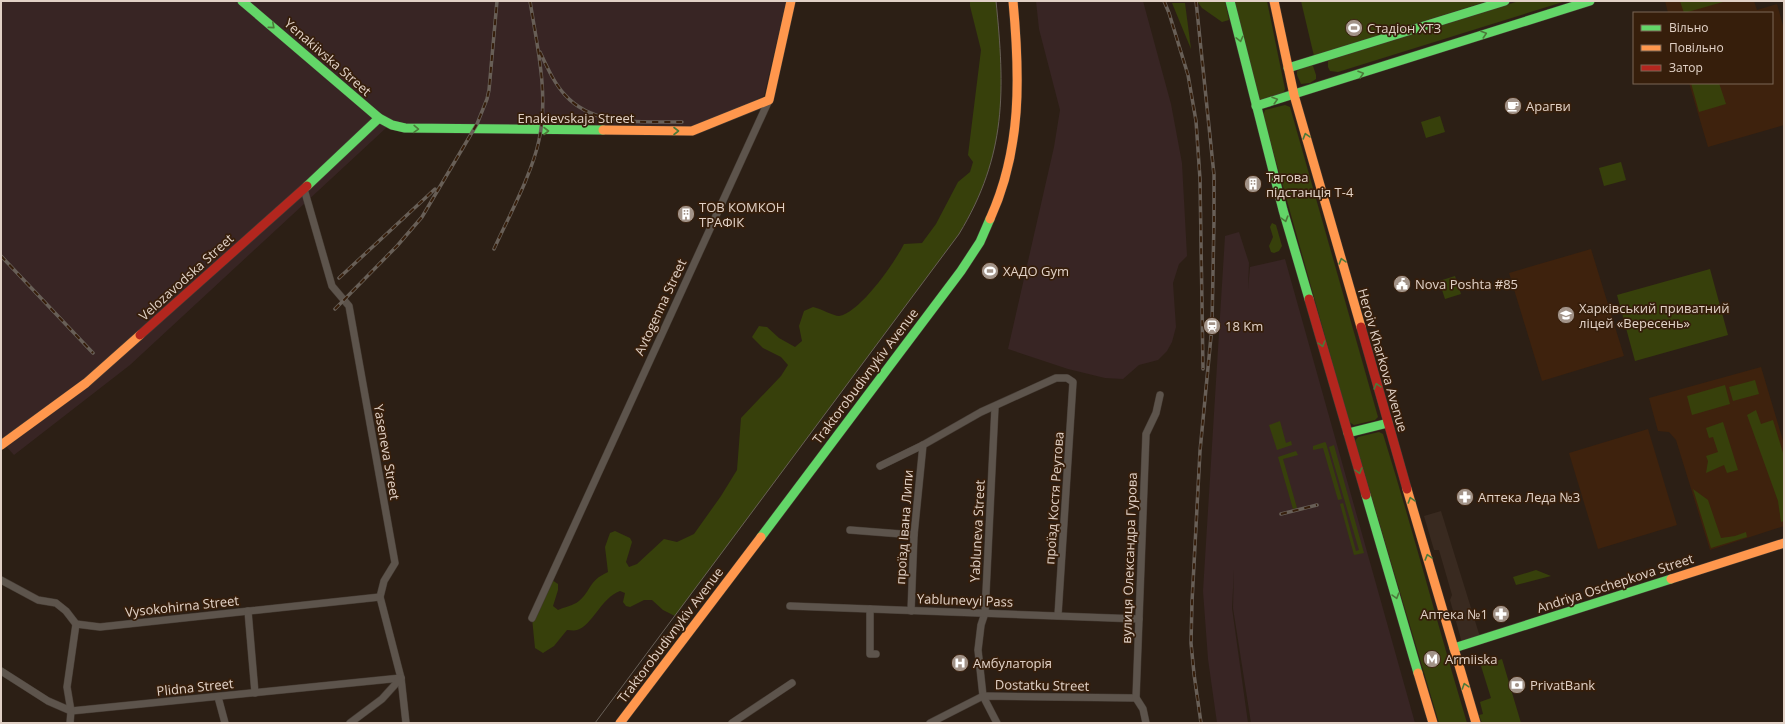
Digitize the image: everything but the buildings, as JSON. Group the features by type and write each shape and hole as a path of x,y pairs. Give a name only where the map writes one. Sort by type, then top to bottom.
{"main road":[{"name":"Yenakiivska Street","path":"242,1 379,118"},
{"name":"Avtogenna Street","path":"769,100 791,1"},
{"name":"Traktorobudivnykiv Avenue","path":"620,723 956,277 982,239 1005,183 1016,138 1019,74 1013,1"},
{"path":"1230,1 1283,210 1433,723"},
{"name":"Heroiv Kharkova Avenue","path":"1274,1 1294,95 1476,723"},
{"path":"1288,68 1505,1"},
{"path":"1256,106 1590,1"},
{"name":"Enakievskaja Street","path":"379,118 392,125 405,128 692,131 769,100"},
{"name":"Velozavodska Street","path":"1,445 86,383 304,189 379,118"},
{"path":"1348,434 1388,423"},
{"name":"Andriya Oschepkova Street","path":"1454,648 1784,543"}],"street":[{"name":"Avtogenna Street","path":"532,618 769,100"},
{"name":"Yaseneva Street","path":"304,189 332,286 349,306 395,563 384,581 380,597"},
{"name":"проїзд Костя Реутова","path":"995,407 1056,378 1067,378 1073,382 1058,615"},
{"name":"вулиця Олександра Гурова","path":"1146,723 1144,709 1136,698 1146,434 1156,413 1160,395"},
{"path":"880,466 923,445 981,412 995,407"},
{"name":"Yabluneva Street","path":"995,407 985,613 981,625 978,650 983,696 997,723"},
{"name":"проїзд Івана Липи","path":"912,611 914,535 923,445"},
{"path":"850,530 914,535"},
{"path":"1,580 38,600 56,603 66,611 76,624 67,687 71,711 70,723"},
{"name":"Vysokohirna Street","path":"76,624 100,627 380,597"},
{"path":"380,597 401,678 406,723"},
{"name":"Yablunevyi Pass","path":"790,606 1139,618"},
{"path":"870,609 870,654 876,654"},
{"path":"248,611 255,692"},
{"name":"Plidna Street","path":"1,671 48,701 71,711 401,678"},
{"path":"350,723 382,700 401,678"},
{"path":"732,723 741,721 792,683"},
{"name":"Dostatku Street","path":"930,723 983,696 1136,698"},
{"path":"218,697 225,723"}],"shaded area":[{"path":"1,1 786,1 764,96 696,126 416,124 386,128 130,365 14,455 1,441"},
{"path":"1036,1 1143,1 1171,104 1182,163 1187,256 1179,264 1173,283 1176,327 1172,342 1167,351 1158,360 1139,365 1123,379 1105,378 1068,369 1008,349 1054,147 1060,110 1039,29"},
{"path":"1665,1 1754,1 1757,10 1777,4 1784,29 1784,125 1708,147 1689,84 1773,84 1773,12 1668,12"},
{"path":"1239,232 1249,263 1248,289 1250,267 1285,259 1415,723 1251,723 1233,608 1234,569 1232,608 1248,723 1217,723 1208,659 1203,591 1225,236"},
{"name":"Харківський приватний ліцей «Вересень»","path":"1591,249 1624,356 1542,381 1509,273"},
{"path":"1761,367 1784,444 1784,526 1710,550 1676,440 1669,432 1658,431 1649,398"},
{"path":"1648,429 1677,525 1598,549 1569,453"},
{"path":"1441,511 1480,637 1462,643 1450,600 1452,595 1439,550 1434,550 1424,516"}],"green space":[{"path":"970,1 996,1 1001,64 1001,93 999,121 994,149 986,177 975,205 959,234 675,616 663,610 652,600 644,600 630,607 626,606 623,602 625,593 620,591 607,599 582,627 576,630 567,630 554,646 543,653 535,648 532,618 552,580 558,584 558,590 553,606 558,610 574,604 583,597 593,582 608,572 605,547 610,533 615,531 630,538 632,542 626,562 629,567 637,564 664,539 677,542 694,534 721,496 737,470 741,418 781,376 788,365 781,357 763,348 752,337 759,326 767,327 779,338 795,347 802,341 799,326 804,311 813,307 837,316 847,313 857,306 876,286 904,244 922,243 936,224 958,182 970,172 973,162 968,155 981,50"},
{"path":"1197,1 1225,1 1229,20 1222,22 1202,8"},
{"path":"1234,1 1267,1 1285,89 1283,94 1263,102 1257,97"},
{"name":"Стадіон ХТЗ","path":"1301,1 1488,1 1314,56"},
{"path":"1519,1 1566,1 1338,72 1330,71 1328,67 1328,61 1332,58"},
{"path":"1680,1 1723,1 1688,12 1684,12"},
{"path":"1172,3 1185,3 1191,49"},
{"path":"1309,65 1313,66 1316,79 1310,83 1301,84 1297,71"},
{"path":"1691,84 1719,84 1726,104 1699,112"},
{"path":"1285,105 1290,107 1378,417 1375,420 1354,425 1349,422 1263,115 1265,110"},
{"path":"1440,116 1445,132 1426,138 1421,122"},
{"path":"1621,162 1626,180 1604,186 1599,168"},
{"path":"1272,223 1276,225 1282,246 1279,251 1274,253 1271,252 1269,246 1273,237 1270,227"},
{"path":"1710,269 1728,335 1635,361 1617,295"},
{"path":"1455,276 1461,294 1445,299 1439,281"},
{"path":"1755,380 1759,394 1733,401 1729,387"},
{"path":"1725,385 1730,404 1692,415 1687,396"},
{"path":"1756,410 1761,424 1773,420 1784,456 1784,521 1781,522 1778,501 1747,415"},
{"path":"1280,421 1286,443 1291,441 1292,445 1277,450 1269,425"},
{"path":"1723,422 1738,470 1727,473 1724,465 1706,473 1708,461 1706,456 1718,452 1713,437 1709,438 1706,428"},
{"path":"1379,432 1383,434 1394,470 1467,723 1439,723 1355,441 1358,437"},
{"path":"1325,442 1342,499 1338,500 1323,448 1313,450 1313,446"},
{"path":"1334,445 1364,553 1354,555 1340,504 1343,503 1356,551 1359,550 1329,447"},
{"path":"1296,451 1298,455 1283,459 1297,508 1293,509 1278,457"},
{"path":"1693,489 1708,500 1721,538 1735,536 1746,532 1747,537 1711,548"},
{"path":"1536,570 1551,576 1516,585 1513,577"},
{"path":"1502,659 1521,723 1482,723 1479,715 1483,714 1480,702 1491,698 1481,666"}],"tram line":[{"path":"595,723 959,234 975,205 986,177 994,149 999,121 1001,64 996,1"}],"railway":[{"path":"335,309 397,246 422,217 477,124 489,90 497,1"},
{"path":"494,249 520,195 531,167 536,153 542,123 543,106 541,70 530,1"},
{"path":"1164,1 1188,75 1196,121 1200,179 1203,369"},
{"path":"1196,1 1214,175 1212,326 1200,451 1191,643 1201,723"},
{"path":"540,52 551,75 565,95 577,106 590,113 605,118 636,122 682,122"},
{"path":"339,278 435,189"},
{"path":"1,256 93,353"},
{"path":"1281,514 1317,505"}],"traffic: fast":[{"path":"242,1 379,118 392,125 405,128 603,130"},
{"path":"1230,1 1283,210 1309,299"},
{"path":"1288,68 1505,1"},
{"path":"1256,106 1590,1"},
{"path":"307,186 379,118"},
{"path":"761,537 961,271 980,242 990,219"},
{"path":"1348,433 1388,423"},
{"path":"1366,495 1418,673"},
{"path":"1454,648 1671,579"}],"traffic: slow":[{"path":"603,130 692,131 769,100 791,1"},
{"path":"990,219 1008,166 1016,112 1017,57 1013,1"},
{"path":"1274,1 1294,95 1361,327"},
{"path":"1,445 86,383 140,335"},
{"path":"1407,489 1476,723"},
{"path":"620,723 761,537"},
{"path":"1671,579 1784,543"},
{"path":"1418,673 1433,723"}],"traffic: jam":[{"path":"140,335 307,186"},
{"path":"1309,299 1366,495"},
{"path":"1361,327 1407,489"}],"place":[{"name":"Стадіон ХТЗ","path":"1354,28"},
{"name":"Арагви","path":"1513,106"},
{"name":"Тягова підстанція Т-4","path":"1253,184"},
{"name":"ТОВ КОМКОН ТРАФІК","path":"686,214"},
{"name":"ХАДО Gym","path":"990,271"},
{"name":"Nova Poshta #85","path":"1402,284"},
{"name":"Харківський приватний ліцей «Вересень»","path":"1566,315"},
{"name":"18 Km","path":"1212,326"},
{"name":"Аптека Леда №3","path":"1465,497"},
{"name":"Аптека №1","path":"1501,614"},
{"name":"Armiiska","path":"1432,659"},
{"name":"Амбулаторія","path":"960,663"},
{"name":"PrivatBank","path":"1517,685"}]}
